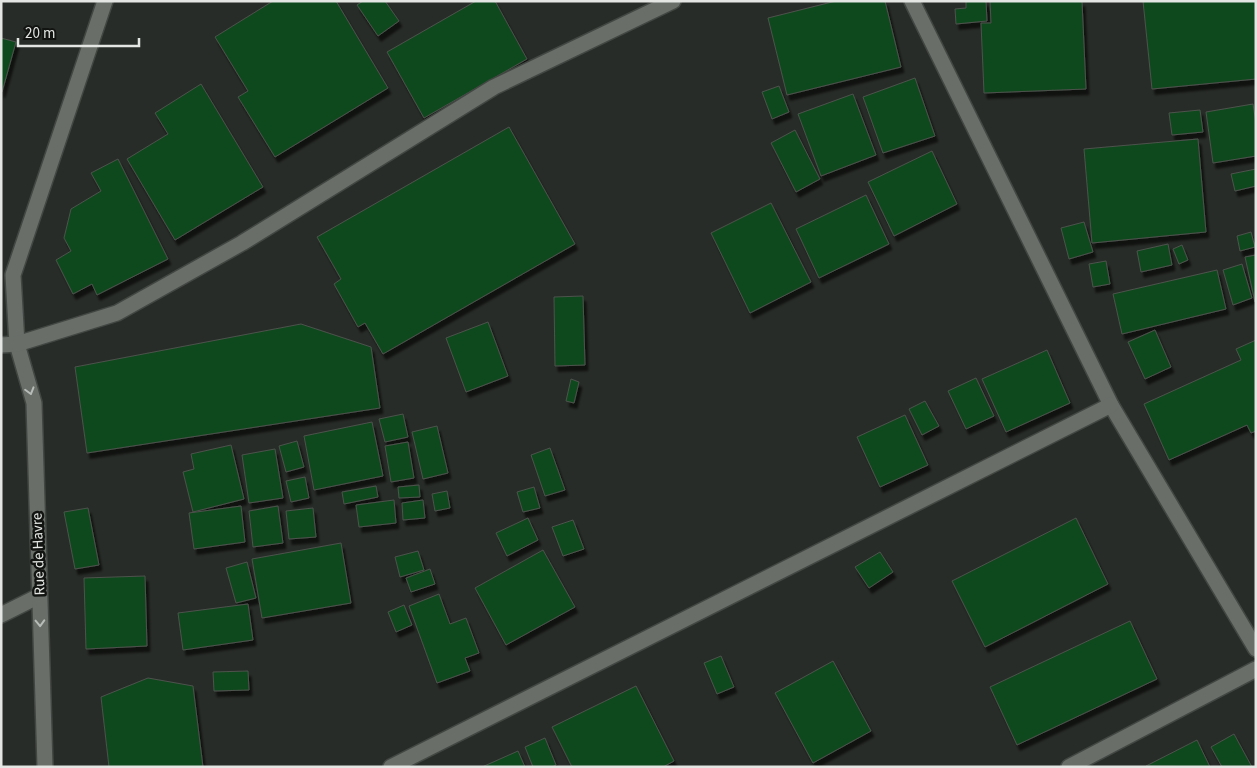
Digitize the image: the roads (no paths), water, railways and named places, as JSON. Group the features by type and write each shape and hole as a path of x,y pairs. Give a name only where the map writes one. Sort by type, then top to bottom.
{"street":[{"name":"Rue de Havre","path":"45,767 34,403 17,344 13,274 106,1"},
{"path":"1,345 17,344 117,313 242,243 494,87 673,1"},
{"path":"912,1 1111,405 1256,649"},
{"path":"391,767 1111,405"},
{"path":"1,615 39,596"},
{"path":"1068,767 1256,669"}]}
